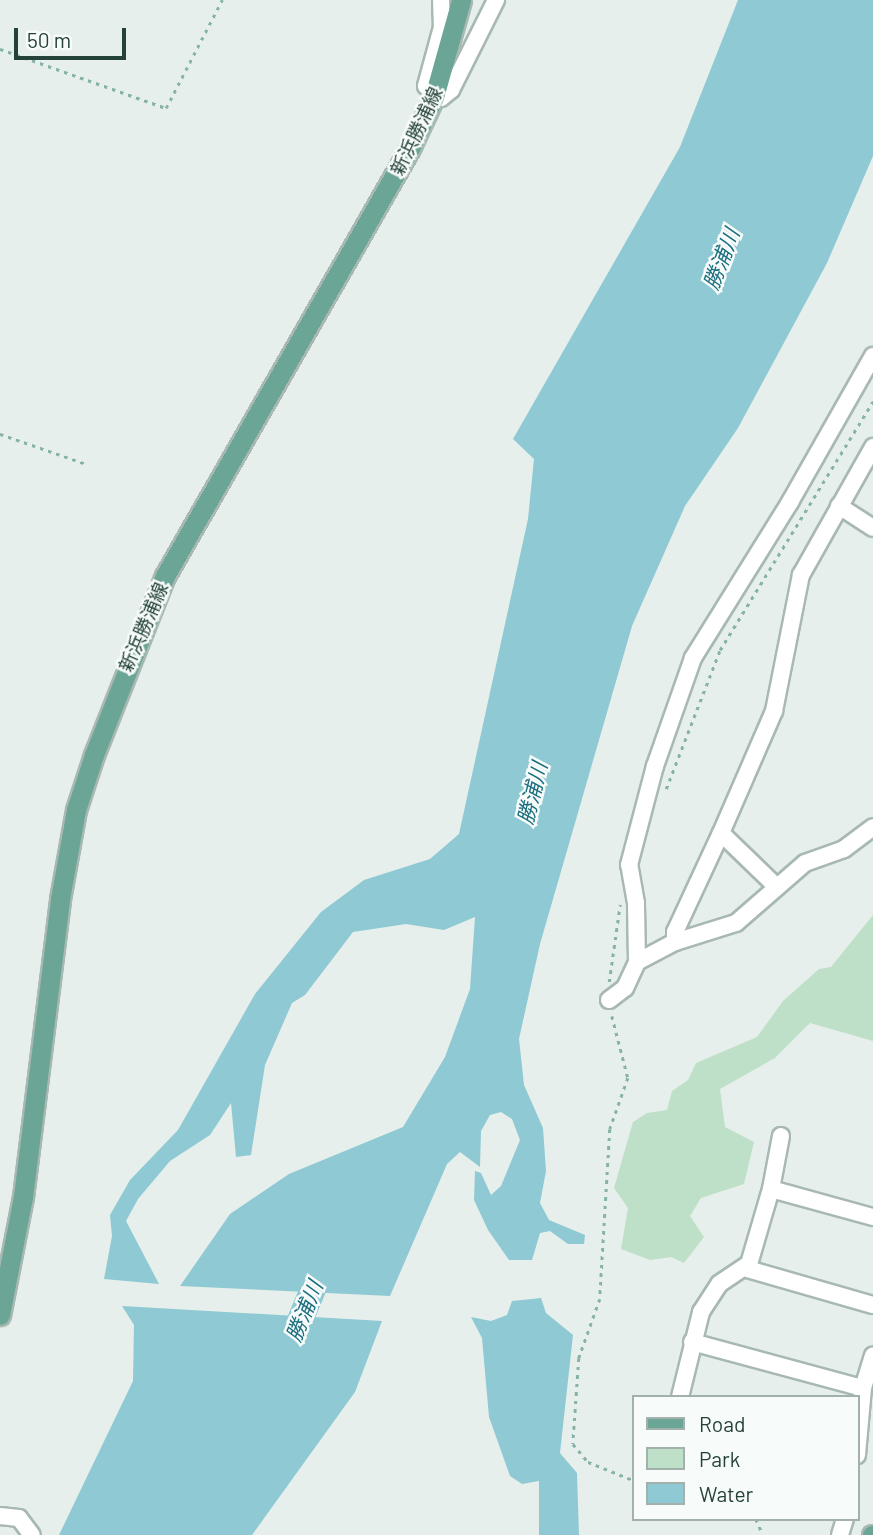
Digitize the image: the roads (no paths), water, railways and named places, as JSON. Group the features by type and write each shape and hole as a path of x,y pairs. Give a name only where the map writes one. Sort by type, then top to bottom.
{"main road":[{"name":"新浜勝浦線","path":"0,1315 23,1197 76,810 112,703 165,576 381,202 434,97 461,0"}],"street":[{"path":"441,0 442,27 426,86 434,97 441,98 452,90 496,0"},
{"path":"609,1000 625,988 638,962 634,881 629,865 655,766 693,658 790,502 873,356"},
{"path":"676,942 678,923 698,890 774,711 801,575 873,447"},
{"path":"839,506 873,528"},
{"path":"638,962 676,942 736,923 805,863 844,849 873,827"},
{"path":"721,832 777,887"},
{"path":"680,1395 692,1342 708,1296 744,1268 753,1256 771,1189 781,1136"},
{"path":"771,1189 873,1217"},
{"path":"744,1268 873,1305"},
{"path":"692,1342 863,1388"},
{"path":"859,1433 863,1388 873,1355"},
{"path":"0,1516 19,1518 32,1535"}],"water":[{"path":"738,0 873,0 873,156 827,263 738,428 685,506 632,626 540,944 519,1039 524,1085 543,1128 546,1171 540,1203 549,1220 585,1235 584,1244 568,1244 550,1231 540,1233 532,1260 509,1260 488,1230 474,1200 475,1171 481,1173 491,1195 501,1186 520,1140 512,1119 501,1112 490,1115 481,1131 480,1167 460,1152 447,1164 390,1296 180,1286 230,1214 289,1174 403,1127 445,1057 470,989 475,917 444,930 406,924 353,932 305,995 292,1003 265,1065 251,1155 236,1157 231,1103 210,1135 170,1161 138,1199 126,1221 159,1284 104,1279 112,1236 110,1215 130,1180 178,1130 255,994 321,912 364,880 430,859 459,834 528,519 534,459 513,439 680,147"},
{"path":"541,1298 546,1313 573,1335 560,1453 577,1473 579,1535 539,1535 539,1481 522,1484 510,1476 489,1417 482,1338 471,1317 491,1321 507,1315 512,1301"},
{"path":"122,1306 382,1321 355,1392 252,1535 59,1535 133,1381 134,1325"}],"waterway":[{"name":"勝浦川","path":"288,1349 326,1258"}]}
